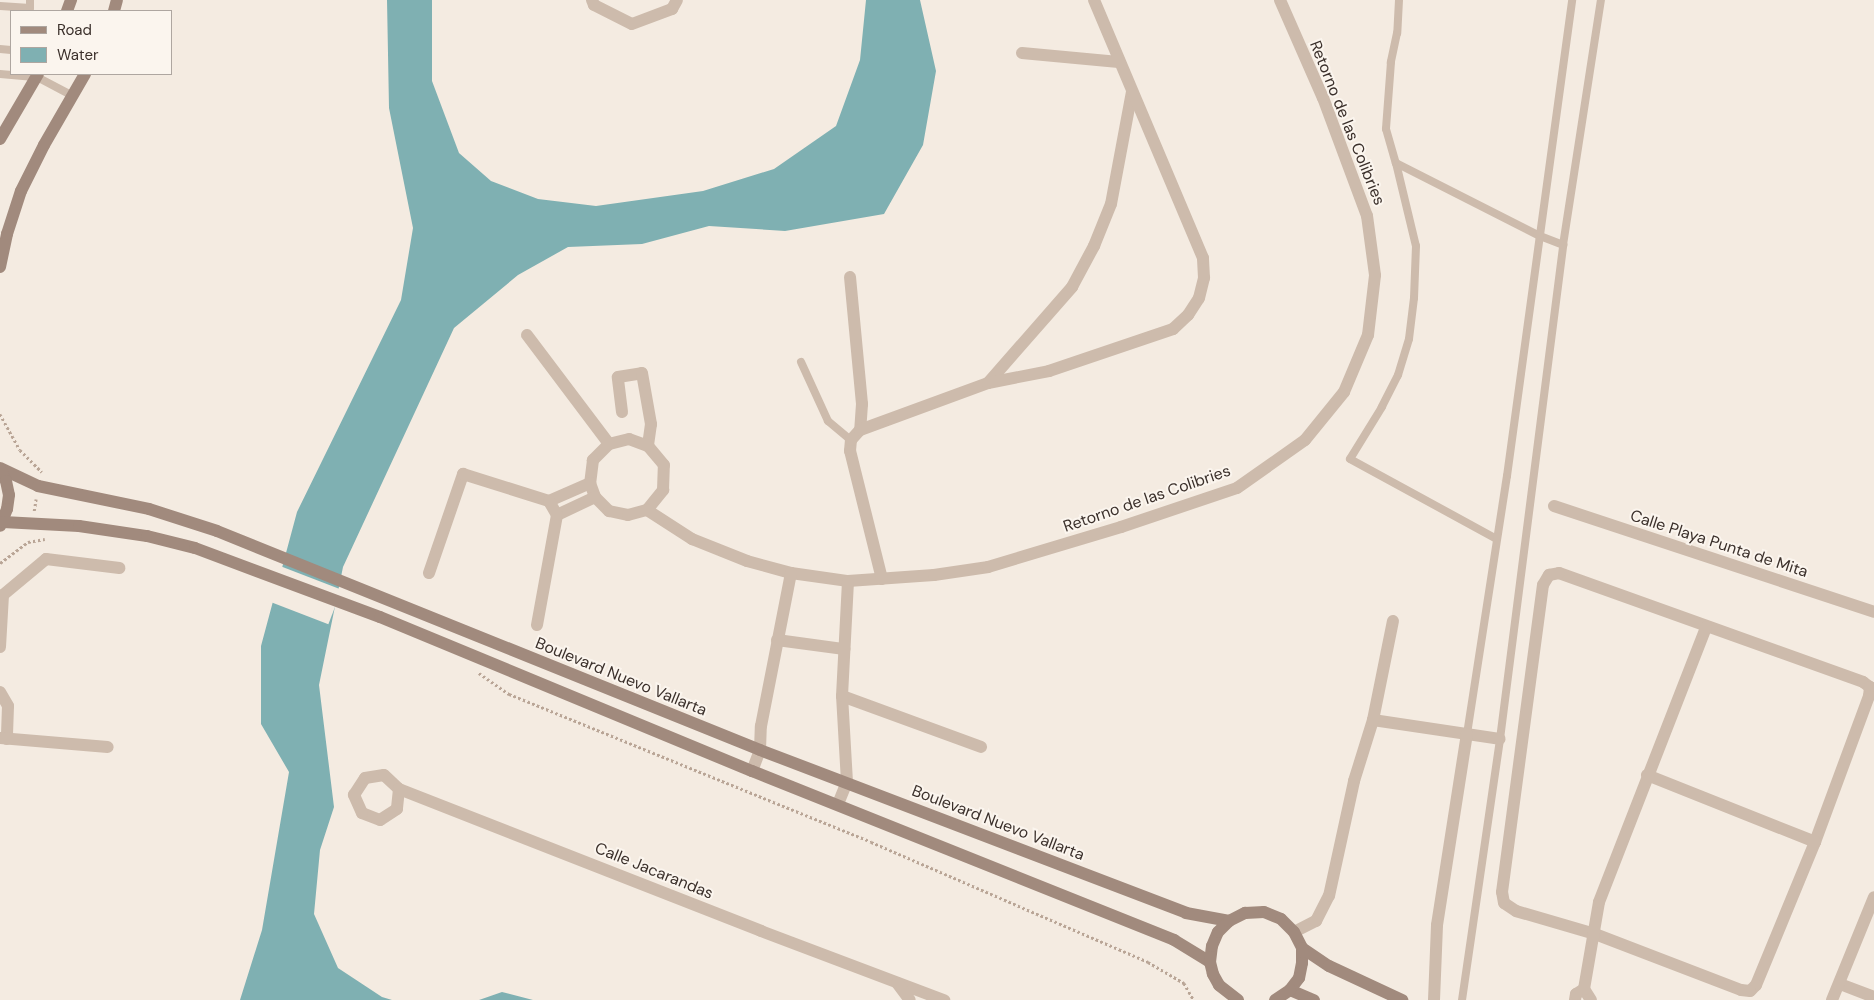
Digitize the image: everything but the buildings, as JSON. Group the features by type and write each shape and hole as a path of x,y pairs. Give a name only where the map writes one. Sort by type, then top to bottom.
{"main road":[{"path":"0,139 37,75"},
{"path":"0,266 7,234 21,191 44,145 84,75"},
{"path":"0,468 6,481 9,495 8,509 1,524 79,526 147,536 195,548 380,617 752,771 1174,940 1210,962"},
{"name":"Boulevard Nuevo Vallarta","path":"0,468 38,486 149,509 217,531 760,750 1186,913 1229,921"},
{"path":"1231,998 1219,985 1210,962 1215,939 1229,921 1246,913 1264,912 1281,919 1294,932 1302,948 1299,978 1290,990 1275,1000"},
{"path":"1302,948 1330,966 1402,1000"},
{"path":"1290,990 1314,1000"}],"street":[{"path":"592,0 594,5 632,24 672,9 677,0"},
{"path":"856,435 988,383 1049,371 1173,330 1188,315 1199,298 1204,278 1203,258 1118,62 1094,0"},
{"name":"Retorno de las Colibries","path":"647,510 692,539 747,561 791,573 848,581 934,576 988,567 1121,527 1237,488 1305,440 1344,392 1368,335 1375,276 1367,216 1323,98 1280,0"},
{"path":"1022,53 1118,62"},
{"path":"988,383 1072,287 1094,246 1111,204 1132,92"},
{"path":"850,277 862,404 856,435 850,451 882,579"},
{"path":"526,336 609,444"},
{"path":"622,412 618,377 642,373 651,424 648,446"},
{"path":"629,440 648,446 664,465 663,490 647,510 628,515 610,511 595,497 590,483 593,460 609,444 629,440"},
{"path":"429,573 463,474 549,501 590,483"},
{"path":"557,515 595,497"},
{"path":"536,625 557,515 549,501"},
{"name":"Calle Playa Punta de Mita","path":"1554,506 1874,612"},
{"path":"0,647 3,595 46,559 119,568"},
{"path":"752,771 760,750 761,726 791,573"},
{"path":"1559,573 1706,627 1863,682 1870,687 1869,696 1815,842 1756,985 1750,991 1741,990 1595,934 1516,911 1504,903 1502,892 1543,585 1549,575 1559,573"},
{"path":"838,804 847,782 842,696 848,581"},
{"path":"1294,932 1316,921 1328,896 1354,781 1373,720 1393,621"},
{"path":"1575,1000 1576,994 1588,995 1599,902 1706,627"},
{"path":"777,640 844,649"},
{"path":"0,692 8,706 4,738 108,747"},
{"path":"842,696 981,747"},
{"path":"1373,720 1500,739"},
{"path":"1434,1000 1437,925 1467,734"},
{"path":"1647,775 1815,842"},
{"name":"Calle Jacarandas","path":"399,789 944,1000"},
{"path":"1832,1000 1874,897"},
{"path":"897,982 910,1000"},
{"path":"1840,984 1874,996"}],"lane":[{"path":"0,6 30,8 30,0"},
{"path":"1399,0 1397,32 1391,62 1386,129 1396,163 1416,258 1409,339 1398,375 1350,459 1497,539"},
{"path":"1467,734 1497,539 1572,0"},
{"path":"1462,1000 1500,739 1563,245 1601,0"},
{"path":"37,75 73,96"},
{"path":"1396,163 1540,236 1563,245"},
{"path":"801,362 828,421 856,435"}],"path":[{"path":"0,563 28,542"},
{"path":"478,672 508,694 871,842 1148,962 1184,983 1194,1000"}],"water":[{"path":"387,0 432,0 432,81 459,153 491,181 538,199 596,206 703,191 774,169 836,126 860,60 866,0 920,0 936,71 923,145 884,214 785,231 709,226 642,244 568,247 518,275 454,328 343,567 319,685 334,807 320,850 314,914 338,968 382,997 392,1000 240,1000 262,930 289,772 261,724 261,646 297,512 401,300 413,228 389,108"},
{"path":"502,992 533,1000 479,1000"}],"pier":[{"path":"280,566 342,590 328,624 267,601"}]}
